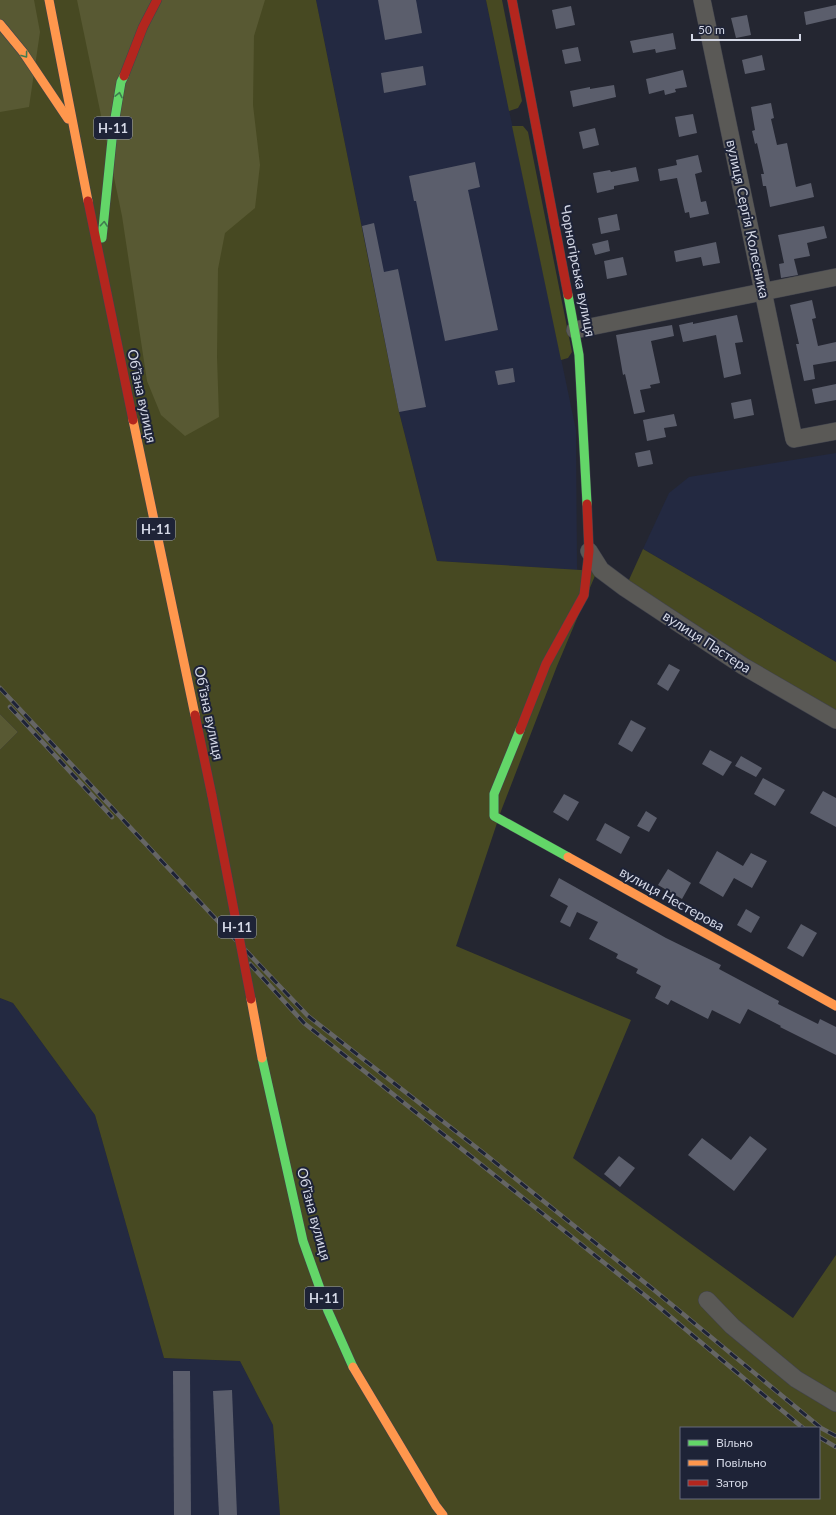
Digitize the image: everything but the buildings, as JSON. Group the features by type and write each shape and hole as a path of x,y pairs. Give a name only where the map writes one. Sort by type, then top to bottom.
{"main road":[{"name":"Обʼїзна вулиця","path":"49,0 100,263 212,796 262,1058 303,1241 328,1311 355,1371 436,1506 443,1515"},
{"name":"Н-11","path":"100,263 113,130 122,82 143,27 157,0"},
{"name":"Чорногірська вулиця","path":"494,816 492,808 494,794 546,664 584,595 589,551 580,364 575,330 512,0"},
{"path":"0,24 23,52 74,127"},
{"name":"вулиця Нестерова","path":"494,816 836,1006"}],"street":[{"name":"вулиця Сергія Колесника","path":"702,0 794,439 836,431"},
{"path":"575,330 836,277"},
{"name":"вулиця Пастера","path":"589,551 601,570 625,588 743,666 836,720"},
{"path":"707,1300 732,1326 796,1379 836,1404"}],"shaded area":[{"path":"316,0 486,0 576,430 577,570 437,561 399,412"},
{"path":"836,453 836,662 643,549 669,493 689,477"},
{"path":"0,998 13,1003 95,1115 164,1358 240,1361 273,1425 280,1515 0,1515"}],"green space":[{"path":"0,0 316,0 399,412 437,561 597,571 557,666 501,811 456,946 631,1020 573,1158 793,1318 836,1255 836,1515 280,1515 273,1425 240,1361 164,1358 95,1115 13,1003 0,998 0,750 18,732 0,714"},
{"path":"0,0 34,0 40,32 29,107 0,112"},
{"path":"77,0 265,0 254,36 253,105 260,165 255,208 225,233 218,269 217,357 219,417 185,436 161,415 147,381 122,216"},
{"path":"486,0 502,0 522,101 518,108 509,111"},
{"path":"512,126 523,126 528,132 572,352 568,358 561,360"},
{"path":"643,549 836,662 836,712 747,661 628,582"},
{"path":"0,714 18,732 0,750"}],"railway":[{"path":"0,688 308,1016 486,1155 654,1290 820,1427"},
{"path":"10,707 112,817"},
{"path":"250,964 304,1023 647,1297 802,1427"},
{"path":"820,1427 836,1436"},
{"path":"820,1438 836,1447"}],"traffic: fast":[{"path":"102,238 113,130 121,82 124,76"},
{"path":"568,295 579,355 587,504"},
{"path":"520,730 494,794 494,816 568,857"},
{"path":"262,1058 303,1241 328,1311 353,1367"}],"traffic: slow":[{"path":"49,0 88,201"},
{"path":"0,24 23,52 68,119"},
{"path":"133,420 195,715"},
{"path":"568,857 836,1006"},
{"path":"251,999 262,1058"},
{"path":"353,1367 436,1506 443,1515"}],"traffic: jam":[{"path":"124,76 143,27 157,0"},
{"path":"512,0 568,295"},
{"path":"88,201 133,420"},
{"path":"520,730 546,664 584,595 589,551 587,504"},
{"path":"195,715 212,796"},
{"path":"212,796 251,999"}]}
